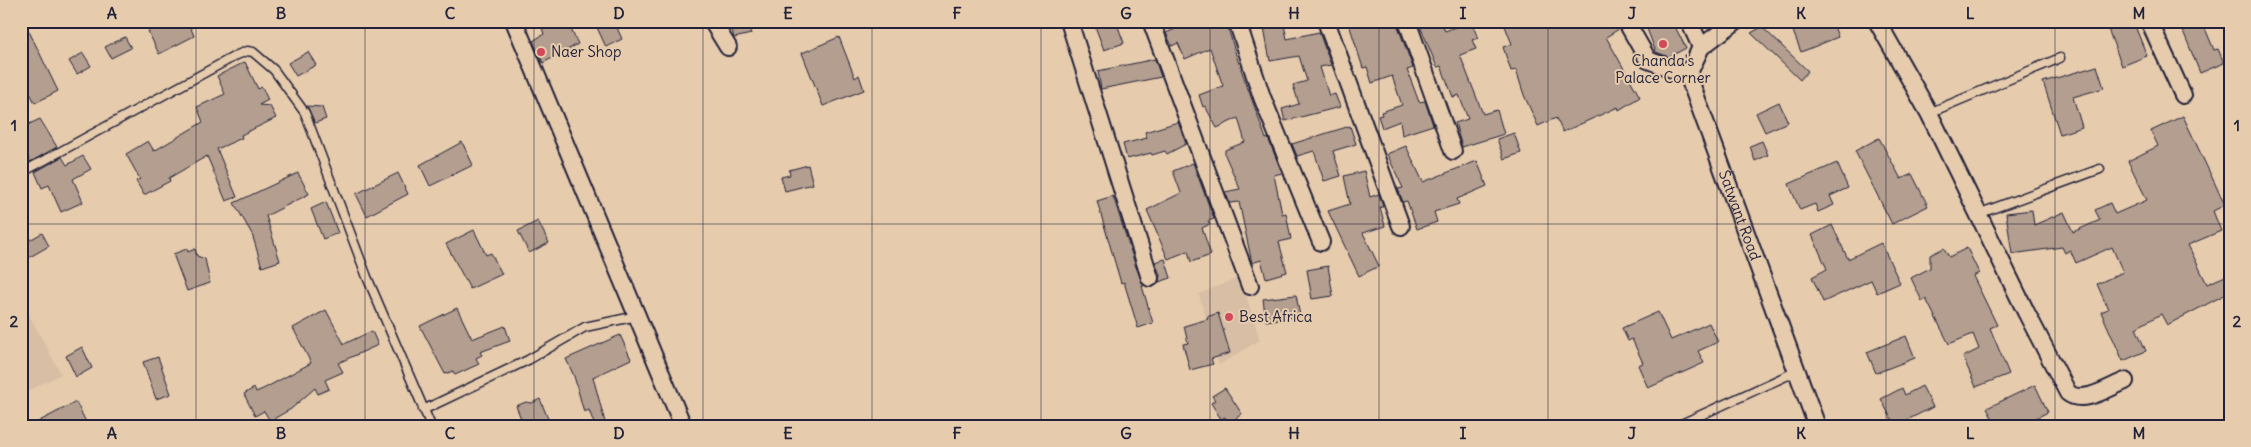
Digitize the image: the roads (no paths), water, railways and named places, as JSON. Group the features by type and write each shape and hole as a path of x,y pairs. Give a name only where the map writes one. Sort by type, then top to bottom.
{"street":[{"path":"514,21 682,426"},
{"path":"712,21 728,47"},
{"path":"1069,21 1150,278"},
{"path":"1151,21 1250,286"},
{"path":"1236,21 1262,97 1321,242"},
{"path":"1326,21 1401,226"},
{"path":"1407,21 1453,151"},
{"path":"1626,21 1648,60 1688,75 1701,47 1736,21"},
{"path":"1689,21 1701,47"},
{"path":"1877,21 1929,113 2068,393 2074,398 2084,397 2125,381"},
{"path":"2150,21 2183,95"},
{"name":"Satwant Road","path":"1688,75 1817,426"}],"lane":[{"path":"21,173 237,55 247,51 253,52 274,70 305,113 368,277 431,426"},
{"path":"1929,113 2060,58"},
{"path":"1978,214 2100,169"},
{"path":"423,410 528,360 585,327 637,316"},
{"path":"1677,426 1797,371"}],"place":[{"name":"Chanda's Palace Corner","path":"1663,44"},
{"name":"Naer Shop","path":"541,52"},
{"name":"Best Africa","path":"1229,317"}]}
